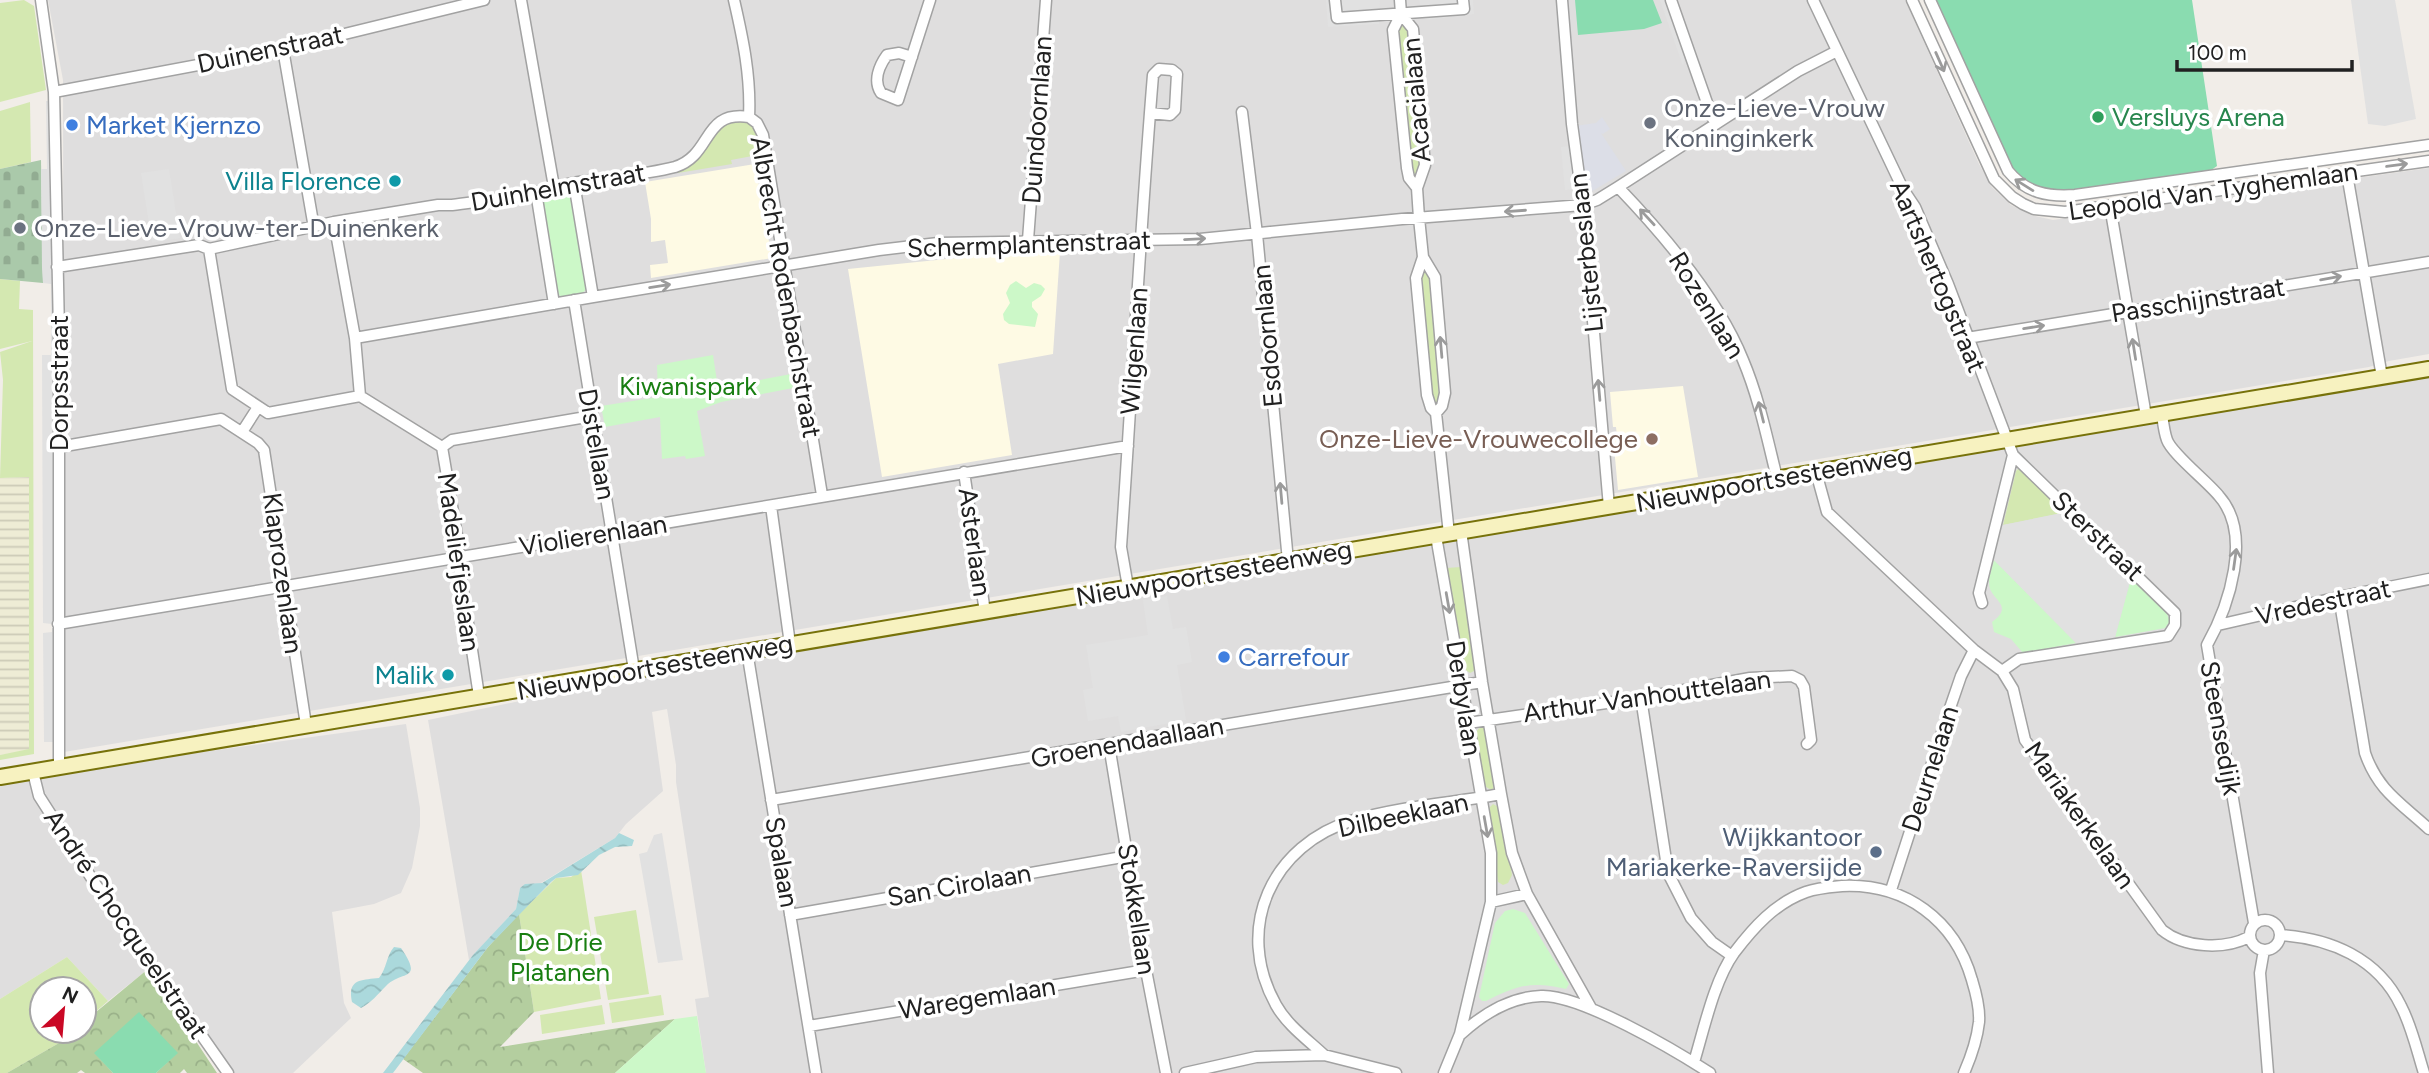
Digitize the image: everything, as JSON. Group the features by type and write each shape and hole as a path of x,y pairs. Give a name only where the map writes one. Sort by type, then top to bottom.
{"main road":[{"name":"Nieuwpoortsesteenweg","path":"0,777 2429,369"}],"street":[{"name":"Dorpsstraat","path":"41,0 54,92 58,267 59,767"},
{"name":"Duinenstraat","path":"54,92 283,48 484,0"},
{"path":"521,0 554,187"},
{"name":"Albrecht Rodenbachstraat","path":"734,0 748,68 749,117 757,123 763,135 822,495"},
{"path":"912,57 899,53 887,55 876,81 881,93 898,100 912,57 930,0"},
{"name":"Duindoornlaan","path":"1028,240 1046,0"},
{"path":"1335,0 1337,18 1464,9 1463,0"},
{"name":"Acacialaan","path":"1400,0 1401,14 1393,30 1407,168 1409,178 1417,188"},
{"name":"Lijsterbeslaan","path":"1562,0 1609,507"},
{"path":"1671,0 1716,124"},
{"name":"Aartshertogstraat","path":"1813,0 1903,189 1915,207 1948,284 2007,440"},
{"name":"Leopold Van Tyghemlaan","path":"1912,0 1988,169 2003,189 2023,204 2046,211 2065,212 2429,161"},
{"name":"Leopold Van Tyghemlaan","path":"1930,0 2008,171 2021,184 2046,195 2075,195 2429,145"},
{"name":"Acacialaan","path":"1401,14 1413,29 1425,165 1417,188 1423,257 1416,278 1427,394 1431,408 1436,413 1449,534"},
{"path":"283,48 314,228"},
{"path":"1583,205 1618,187 1798,71 1837,51"},
{"name":"Wilgenlaan","path":"1128,587 1121,547 1141,241 1150,113 1153,75 1159,69 1172,70 1177,74 1175,110 1170,115 1150,113"},
{"name":"Esdoornlaan","path":"1242,112 1257,234 1288,561"},
{"name":"Duinhelmstraat","path":"58,267 199,245 209,249 334,222 536,192 674,167 696,156 709,133 723,118 749,117"},
{"path":"2347,174 2382,377"},
{"path":"574,183 593,297"},
{"name":"Rozenlaan","path":"1618,187 1653,224 1685,264 1737,347 1758,400 1777,478"},
{"path":"536,192 554,304"},
{"name":"Schermplantenstraat","path":"355,338 574,300 937,243 1028,240 1141,241 1257,234 1583,205"},
{"path":"2110,206 2146,416"},
{"path":"209,249 232,388 268,413 360,396 355,338 334,222"},
{"name":"Acacialaan","path":"1423,257 1435,277 1445,393 1442,406 1436,413"},
{"name":"Passchijnstraat","path":"1967,338 2429,262"},
{"name":"Distellaan","path":"574,300 634,670"},
{"name":"Madeliefjeslaan","path":"360,396 442,447 479,696"},
{"path":"59,446 221,419 242,432 258,407"},
{"name":"Steensedijk","path":"2162,414 2167,443 2221,497 2234,528 2234,565 2218,625 2207,645 2251,904 2258,921"},
{"path":"442,447 452,440 592,416"},
{"name":"Klaprozenlaan","path":"242,432 264,450 306,726"},
{"name":"Sterstraat","path":"2002,671 2019,659 2168,636 2175,625 2175,613 2168,605 2013,455 2007,440"},
{"name":"Violierenlaan","path":"58,624 1128,446"},
{"path":"1982,603 1979,593 2013,455"},
{"name":"Asterlaan","path":"964,472 985,611"},
{"path":"1816,472 1827,512 1974,650 2002,671"},
{"path":"771,506 790,644"},
{"name":"Derbylaan","path":"1449,534 1482,682 1512,853 1527,894 1591,1008"},
{"name":"Derbylaan","path":"1444,1073 1460,1034 1491,902 1491,853 1462,685 1449,534"},
{"name":"Vredestraat","path":"2218,625 2429,579"},
{"path":"2339,597 2370,769 2391,797 2429,829"},
{"name":"Deurnelaan","path":"1891,890 1961,676 1974,650"},
{"name":"Spalaan","path":"747,651 816,1073"},
{"name":"Mariakerkelaan","path":"2002,671 2012,689 2025,740 2162,930 2177,940 2201,944 2232,942 2249,937"},
{"name":"Arthur Vanhouttelaan","path":"1468,723 1641,698 1750,678 1793,676 1800,680 1804,687 1811,740 1807,744"},
{"name":"Groenendaallaan","path":"771,800 1482,682"},
{"path":"1641,698 1668,873 1691,918 1712,942 1732,956"},
{"name":"Stokkellaan","path":"1109,745 1166,1073"},
{"name":"André Chocqueelstraat","path":"33,772 39,796 80,861 228,1073"},
{"name":"Dilbeeklaan","path":"1324,1055 1277,1006 1265,978 1259,950 1258,925 1266,895 1280,869 1301,846 1321,833 1354,820 1501,794"},
{"name":"San Cirolaan","path":"790,915 1128,856"},
{"path":"1694,1062 1710,1006 1732,956 1752,931 1773,910 1806,892 1863,885 1891,890 1925,909 1951,935 1966,961 1976,991 1979,1021 1972,1054 1964,1073"},
{"path":"1491,902 1527,894"},
{"path":"2258,921 2275,923 2280,935 2276,945 2264,950 2255,947 2249,937 2258,921"},
{"path":"2280,935 2329,943 2348,951 2378,973 2401,1004 2424,1073"},
{"path":"2264,950 2260,973 2266,1073"},
{"name":"Waregemlaan","path":"808,1026 1146,970"},
{"path":"1460,1034 1480,1017 1508,1003 1529,997 1553,996 1591,1008 1710,1073"},
{"path":"1185,1073 1256,1057 1324,1055 1396,1073"}],"shaded area":[{"path":"48,0 1905,0 1992,187 2011,205 2031,215 2053,220 2429,168 2429,354 2369,367 64,752 63,80"},
{"path":"1326,0 1380,0 1379,24 1328,27"},
{"path":"1419,0 1473,0 1474,14 1427,20 1423,17"},
{"path":"1660,0 1667,0 1686,53 1683,66"},
{"path":"2351,0 2395,0 2416,119 2385,126 2368,124"},
{"path":"46,101 51,101 54,284 55,742 44,742 43,633 52,632 52,624 43,623 42,355 51,355 51,284 43,283 42,268 41,169 47,169"},
{"path":"1602,117 1610,129 1601,133 1626,171 1589,193 1585,187 1581,146 1575,126 1596,123"},
{"path":"1570,146 1574,189 1565,190 1561,147"},
{"path":"755,164 772,258 651,278 650,265 668,263 665,240 651,242 651,219 645,182"},
{"path":"169,169 180,238 152,243 141,173"},
{"path":"1060,252 1053,354 998,364 1012,455 882,477 848,269 996,254"},
{"path":"2429,374 2429,1073 706,1073 695,999 709,997 667,709 652,712 663,791 626,824 615,838 541,883 520,888 516,909 469,960 428,720 592,686 1310,560"},
{"name":"Onze-Lieve-Vrouwecollege","path":"1683,386 1698,477 1618,490 1613,436 1617,436 1616,427 1613,427 1610,392"},
{"path":"29,477 29,750 0,755 0,478"},
{"path":"2067,512 2131,578 2115,637 2076,643 1994,560 2003,525"},
{"path":"1167,596 1173,629 1186,627 1192,662 1177,665 1186,720 1121,732 1118,716 1088,721 1083,690 1093,688 1086,645 1148,635 1143,600"},
{"path":"406,724 420,808 420,826 412,868 401,893 374,904 332,912 344,1003 351,1018 293,1073 234,1073 156,963 108,1001 98,990 98,975 84,975 67,957 38,975 28,975 28,981 0,999 0,782"},
{"path":"662,833 683,960 658,963 639,854 647,852 654,835"}],"green space":[{"path":"24,0 34,6 46,90 0,102 0,3"},
{"path":"1575,0 1653,0 1662,23 1644,29 1578,35"},
{"name":"Versluys Arena","path":"1933,0 2192,0 2217,166 2207,173 2066,193 2032,188 2012,172"},
{"path":"1401,20 1408,30 1420,163 1420,170 1416,175 1411,170 1398,34"},
{"path":"30,102 31,162 0,169 0,111"},
{"path":"727,120 743,120 756,130 763,154 731,160 732,164 678,173 677,168 688,164 702,152 719,125"},
{"path":"41,160 43,283 0,279 0,169"},
{"path":"562,191 568,193 573,200 588,285 581,294 563,298 557,293 541,202 547,194"},
{"path":"1425,267 1429,275 1439,395 1436,404 1431,394 1420,277"},
{"path":"0,279 20,281 19,309 33,310 34,754 0,760 0,755 29,749 29,477 0,478 3,380 0,352 32,341 0,349"},
{"path":"1016,281 1026,288 1034,283 1045,289 1041,296 1032,302 1032,307 1038,314 1035,327 1009,324 1004,320 1003,314 1010,303 1006,293"},
{"name":"Kiwanispark","path":"713,355 718,388 791,374 793,388 721,402 697,411 705,456 662,459 660,417 605,427 601,406 658,397 657,365"},
{"path":"2020,467 2067,512 2003,525 2016,471"},
{"path":"1994,560 2076,643 2023,653 2011,639 1994,632 1992,622 2002,608 1989,586"},
{"path":"1461,567 1474,646 1474,671 1470,673 1464,669 1446,568"},
{"path":"2131,578 2166,612 2170,621 2165,628 2115,637"},
{"path":"1481,726 1486,729 1495,787 1491,790 1483,785 1475,733"},
{"path":"1493,804 1500,808 1512,875 1508,883 1503,885 1498,882 1487,810"},
{"name":"De Drie Platanen","path":"581,870 601,999 534,1012 519,914 556,878 571,877"},
{"path":"1513,909 1525,913 1569,984 1566,989 1543,985 1525,986 1482,1001 1479,997 1495,923 1505,911"},
{"name":"De Drie Platanen","path":"636,910 649,994 608,1000 594,917"},
{"path":"519,914 534,1012 500,1047 675,1019 615,1073 423,1073 403,1059 488,947"},
{"path":"67,957 84,975 38,975"},
{"path":"148,969 217,1073 187,1073 184,1069 180,1073 156,1073 177,1053 95,1053 113,1073 85,1073 81,1070 77,1073 7,1073 56,1045 98,1045 98,1010"},
{"path":"28,981 28,1045 56,1045 7,1073 0,1073 0,999"},
{"path":"98,990 108,1001 98,1010"},
{"path":"661,995 664,1015 612,1023 609,1003"},
{"path":"602,1005 605,1024 542,1034 540,1015"},
{"path":"139,1012 178,1053 156,1073 113,1073 94,1053"},
{"path":"697,1016 706,1073 615,1073 675,1019"}],"water":[{"path":"619,833 634,840 632,846 615,847 599,855 578,875 556,878 551,882 488,947 393,1073 383,1073 473,955 516,909 520,888 525,884 542,883"},
{"path":"394,947 401,948 411,971 392,981 361,1008 352,1002 354,985 361,980 379,978"}],"place":[{"name":"Versluys Arena","path":"2098,117"},
{"name":"Onze-Lieve-Vrouw Koninginkerk","path":"1650,123"},
{"name":"Market Kjernzo","path":"72,125"},
{"name":"Villa Florence","path":"395,181"},
{"name":"Onze-Lieve-Vrouw-ter-Duinenkerk","path":"20,228"},
{"name":"Onze-Lieve-Vrouwecollege","path":"1652,439"},
{"name":"Carrefour","path":"1224,657"},
{"name":"Malik","path":"448,675"},
{"name":"Wijkkantoor Mariakerke-Raversijde","path":"1876,852"}]}
